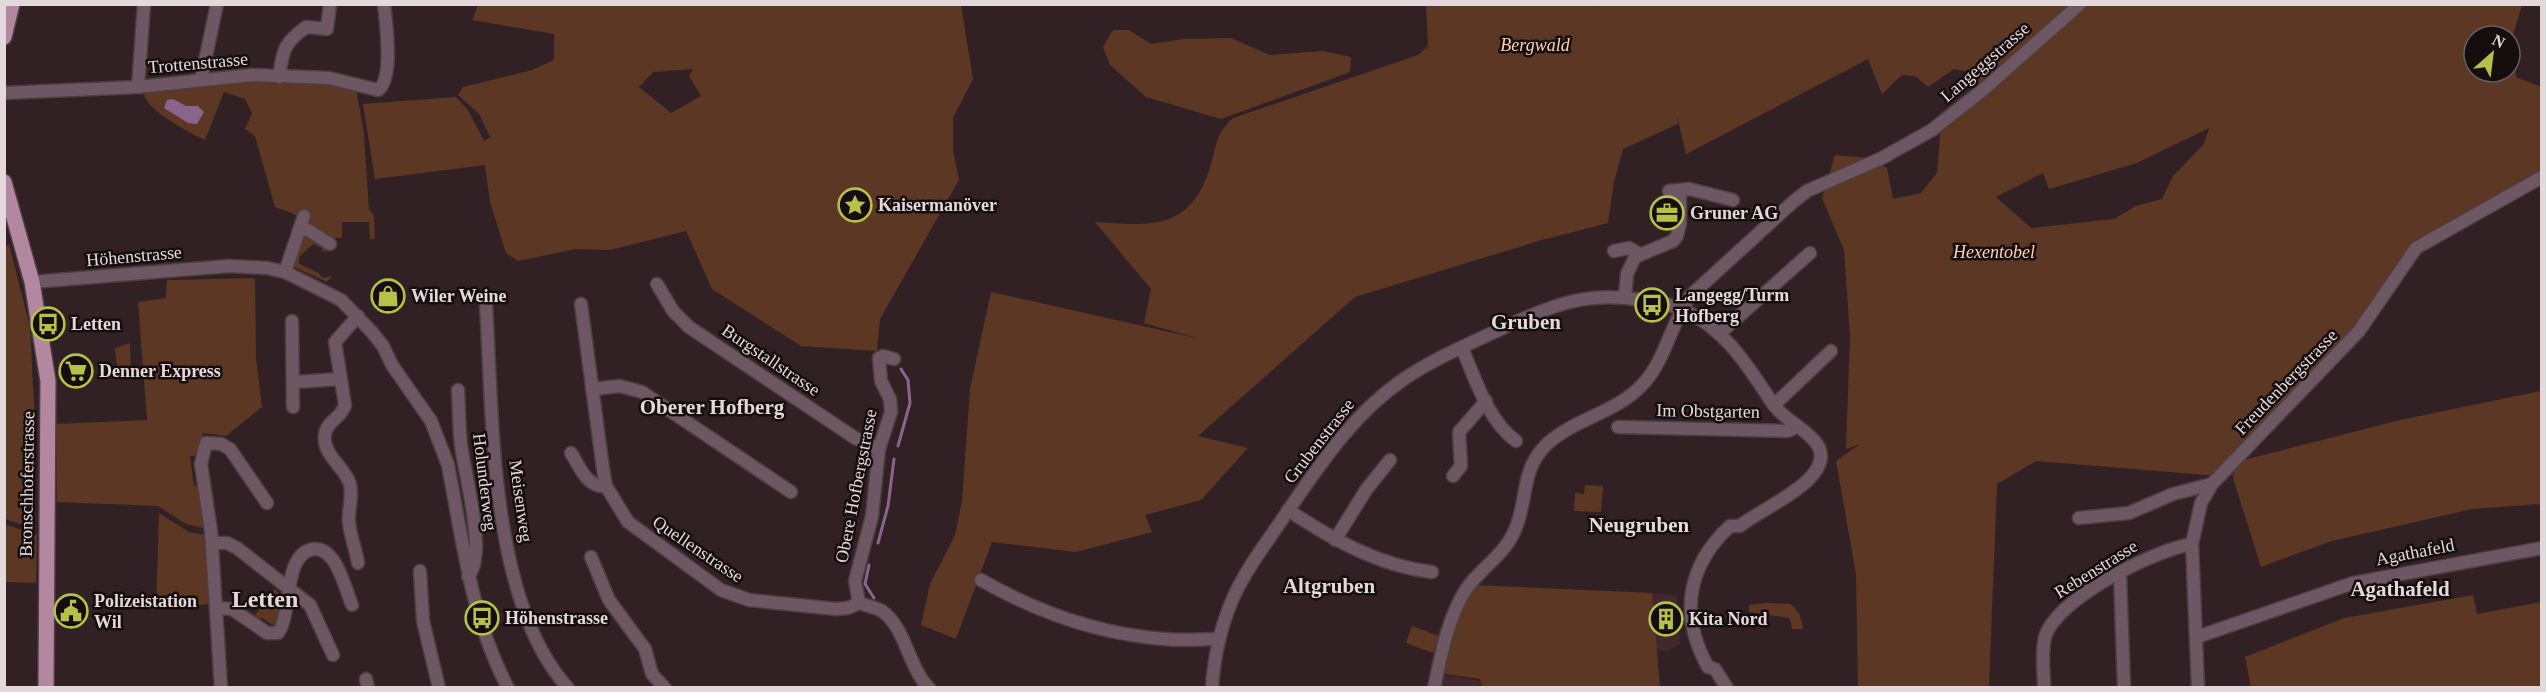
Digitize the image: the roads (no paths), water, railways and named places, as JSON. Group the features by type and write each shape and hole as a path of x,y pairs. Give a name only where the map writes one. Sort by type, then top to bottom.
{"main road":[{"path":"4,37 12,4"},
{"name":"Bronschhoferstrasse","path":"4,182 32,282 48,381 46,687"}],"street":[{"path":"138,87 144,4"},
{"path":"201,80 217,4"},
{"path":"279,77 284,48 290,39 306,27 327,29 330,4"},
{"name":"Trottenstrasse","path":"4,93 138,87 252,75 329,78 374,90 382,86 386,77 384,4"},
{"name":"Langeggstrasse","path":"1681,309 1690,296 1807,191 1882,158 1941,124 2080,4"},
{"name":"Freudenbergstrasse","path":"2198,687 2192,544 2201,502 2212,484 2360,332 2416,248 2541,177"},
{"path":"1624,297 1630,265 1639,254 1673,241 1677,236 1680,224 1674,190 1689,189 1734,200"},
{"path":"285,272 304,216"},
{"path":"299,230 308,230 330,244"},
{"path":"1614,251 1629,248 1639,254"},
{"path":"1719,334 1810,253"},
{"name":"Höhenstrasse","path":"32,282 229,266 267,268 285,272 340,300 358,316 383,345 392,365 431,421 442,445 448,465 468,576 482,628 508,687"},
{"name":"Burgstallstrasse","path":"657,284 674,311 689,327 855,438 879,449"},
{"name":"Grubenstrasse","path":"1212,687 1219,639 1228,609 1242,579 1337,442 1372,404 1403,379 1551,306 1597,296 1624,297 1681,309"},
{"name":"Meisenweg","path":"486,304 497,468 514,578 532,634 544,656 568,687"},
{"name":"Quellenstrasse","path":"581,304 606,486 628,522 721,590 749,600 836,609 848,608 859,603"},
{"path":"1434,687 1458,605 1468,587 1510,541 1516,529 1530,463 1563,432 1630,397 1643,385 1658,362 1681,309 1719,334 1751,367 1774,405 1818,446 1821,459 1817,473 1740,526 1730,525 1714,541 1700,566 1691,592 1690,605 1696,643 1707,667 1715,669 1727,687"},
{"path":"358,316 335,342 344,409 326,429 325,444 349,482 352,495 349,523 358,563"},
{"path":"292,321 295,382 293,406"},
{"path":"1462,348 1486,401 1505,431 1516,441"},
{"path":"1774,405 1831,351"},
{"name":"Obere Hofbergstrasse","path":"859,603 855,581 872,516 879,449 891,406 881,381 879,358 883,356 894,359"},
{"path":"295,382 340,379"},
{"path":"592,389 620,386 642,392 791,492"},
{"name":"Holunderweg","path":"458,390 461,443 469,484 476,563 468,576"},
{"path":"1453,476 1461,466 1460,432 1486,401"},
{"name":"Im Obstgarten","path":"1618,427 1788,431 1796,427"},
{"path":"221,687 212,543 201,464 207,443 221,444 230,449 267,503"},
{"path":"572,453 591,483 598,487 606,486"},
{"path":"1335,540 1366,490 1390,460"},
{"path":"2079,518 2129,513 2173,494 2212,484"},
{"path":"1288,510 1335,540 1392,564 1432,572"},
{"path":"212,543 227,543 237,548 313,609 333,655"},
{"name":"Rebenstrasse","path":"2044,687 2045,637 2059,613 2069,604 2152,555 2192,544"},
{"name":"Agathafeld","path":"2197,637 2353,583 2541,548"},
{"path":"217,608 232,609 267,633 278,633 283,623 289,588 299,555 314,549 322,549 331,556 352,606"},
{"path":"591,557 609,600 645,649 652,674 665,687"},
{"path":"420,571 423,621 439,687"},
{"path":"2120,574 2124,687"},
{"path":"981,580 1016,599 1091,626 1163,639 1219,639"},
{"path":"859,603 879,609 890,618 920,677 929,687"}],"waterway":[{"path":"898,446 910,403 908,380 901,369"},
{"path":"878,543 888,506 894,459"},
{"path":"869,565 865,584 874,598"}],"place":[{"name":"Kaisermanöver","path":"855,205"},
{"name":"Gruner AG","path":"1667,213"},
{"name":"Wiler Weine","path":"388,296"},
{"name":"Langegg/Turm Hofberg","path":"1652,305"},
{"name":"Letten","path":"48,324"},
{"name":"Denner Express","path":"76,371"},
{"name":"Polizeistation Wil","path":"71,611"},
{"name":"Höhenstrasse","path":"482,618"},
{"name":"Kita Nord","path":"1666,619"}],"district":[{"name":"Gruben","path":"1526,322"},
{"name":"Oberer Hofberg","path":"712,407"},
{"name":"Neugruben","path":"1639,525"},
{"name":"Altgruben","path":"1329,586"},
{"name":"Agathafeld","path":"2400,589"},
{"name":"Letten","path":"265,599"}],"park label":[{"name":"Bergwald","path":"1535,45"},
{"name":"Hexentobel","path":"1994,252"}]}
